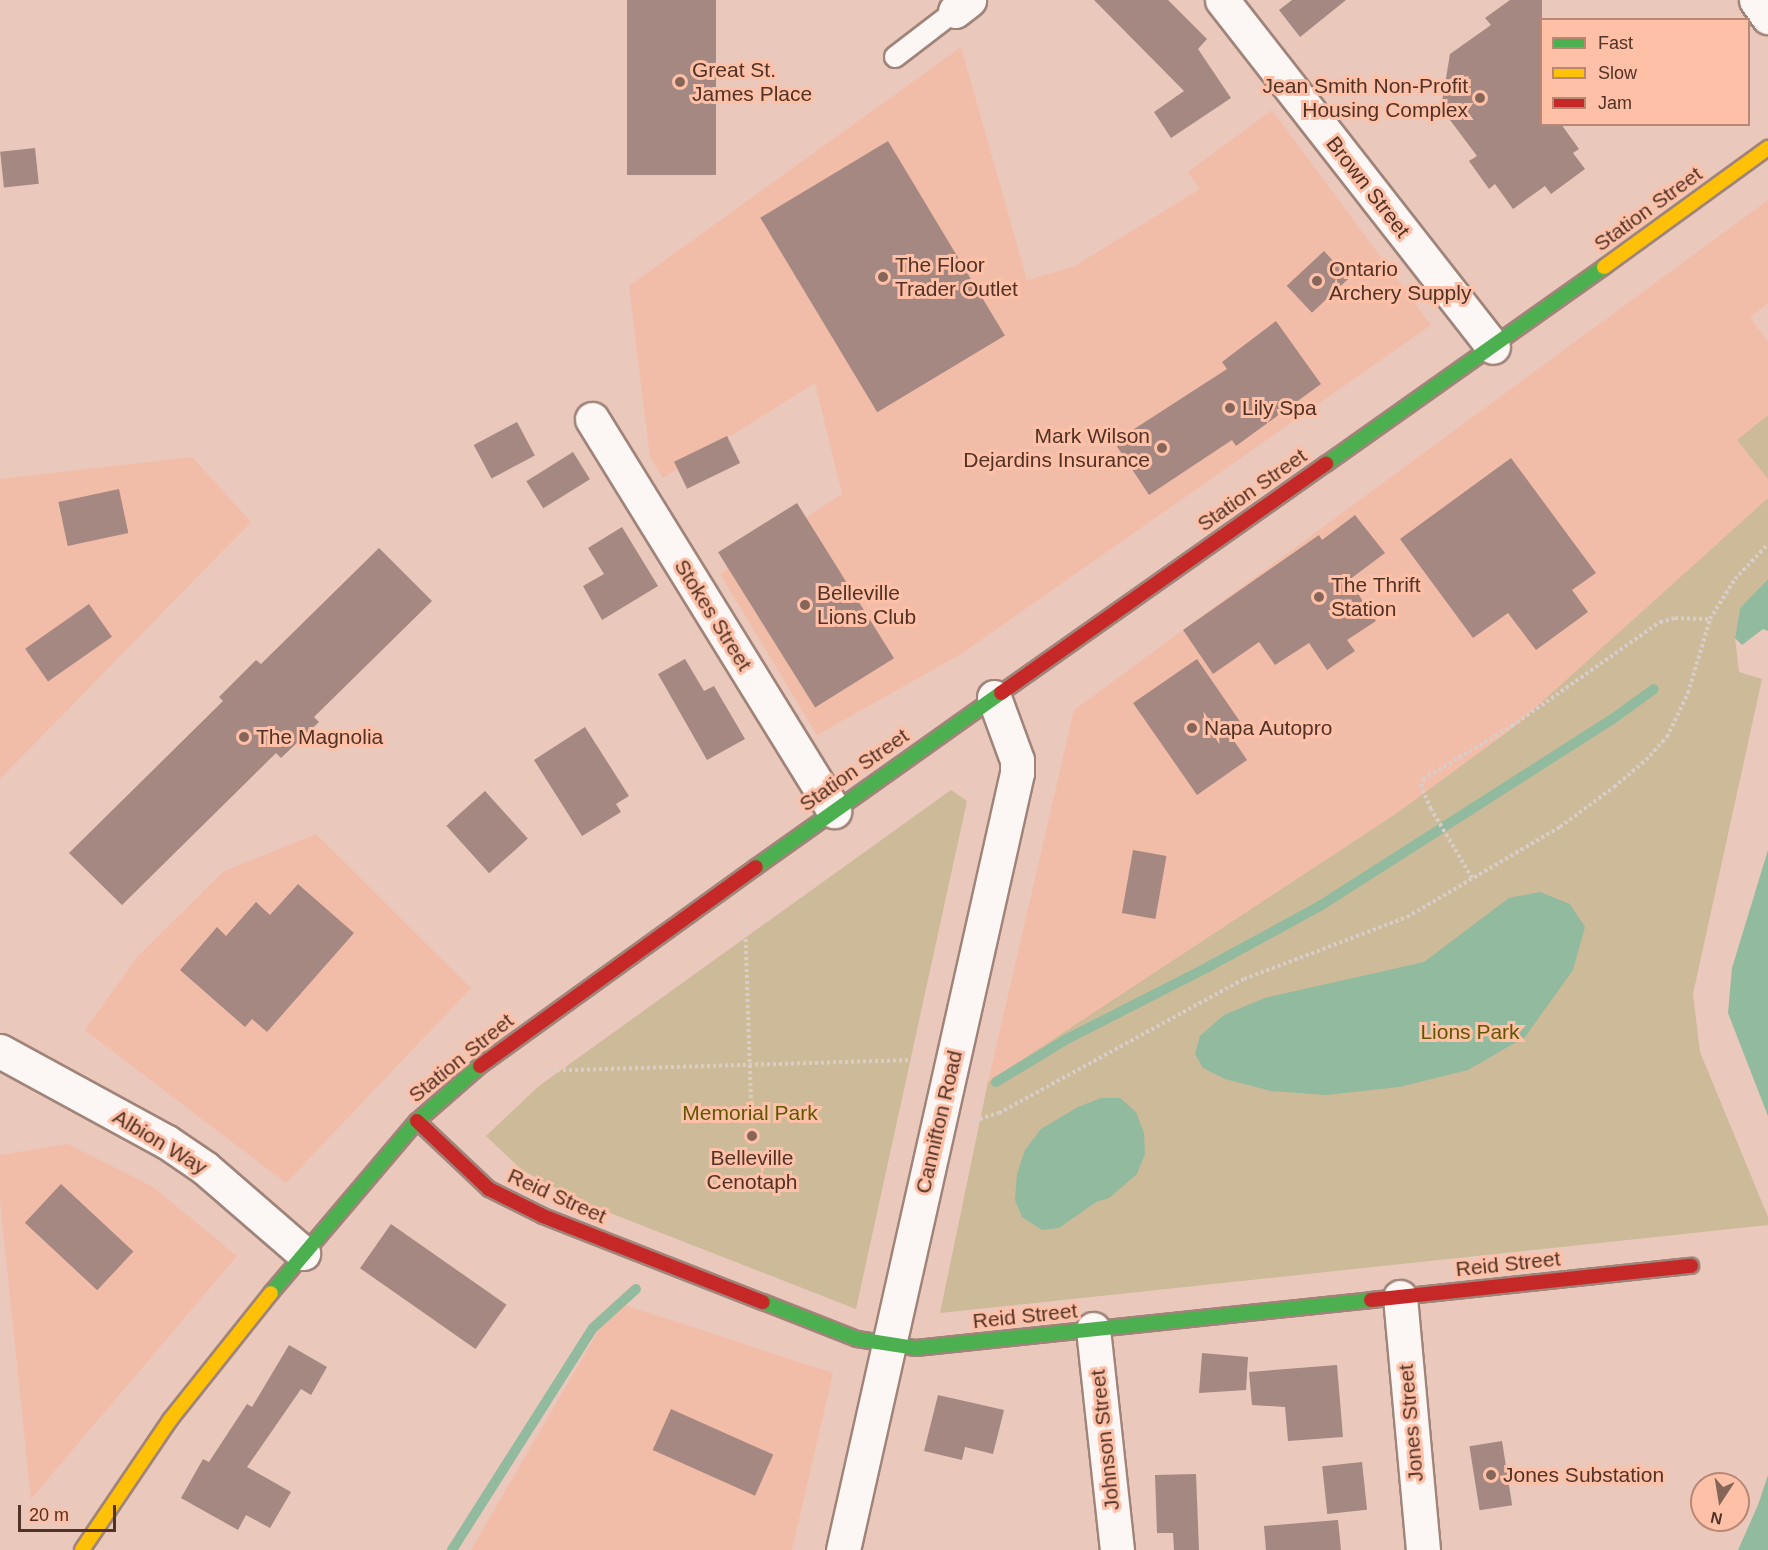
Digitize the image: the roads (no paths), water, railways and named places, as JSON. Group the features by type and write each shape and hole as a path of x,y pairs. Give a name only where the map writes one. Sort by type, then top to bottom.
{"main road":[{"name":"Station Street","path":"82,1550 170,1420 303,1253 417,1121 499,1051 834,810 1493,346 1768,148"},
{"name":"Reid Street","path":"417,1121 489,1189 543,1216 857,1339 889,1346 916,1348 1691,1266"}],"street":[{"name":"Brown Street","path":"1222,0 1493,346"},
{"path":"1756,0 1768,17"},
{"name":"Stokes Street","path":"592,419 834,810"},
{"name":"Cannifton Road","path":"843,1550 1017,773 1017,759 994,697"},
{"name":"Albion Way","path":"0,1053 176,1148 206,1168 303,1253"},
{"name":"Jones Street","path":"1400,1297 1423,1550"},
{"name":"Johnson Street","path":"1093,1329 1117,1550"}],"lane":[{"path":"895,57 962,5"}],"waterway":[{"path":"996,1082 1065,1040 1208,967 1320,906 1614,718 1654,689"},
{"path":"452,1550 593,1328 636,1289"}],"place":[{"name":"Great St. James Place","path":"680,82"},
{"name":"Jean Smith Non-Profit Housing Complex","path":"1480,98"},
{"name":"The Floor Trader Outlet","path":"883,277"},
{"name":"Ontario Archery Supply","path":"1317,281"},
{"name":"Lily Spa","path":"1230,408"},
{"name":"Mark Wilson Dejardins Insurance","path":"1162,448"},
{"name":"The Thrift Station","path":"1319,597"},
{"name":"Belleville Lions Club","path":"805,605"},
{"name":"Napa Autopro","path":"1192,728"},
{"name":"The Magnolia","path":"244,737"},
{"name":"Belleville Cenotaph","path":"752,1136"},
{"name":"Jones Substation","path":"1491,1475"}],"park label":[{"name":"Lions Park","path":"1470,1032"},
{"name":"Memorial Park","path":"750,1113"}]}
